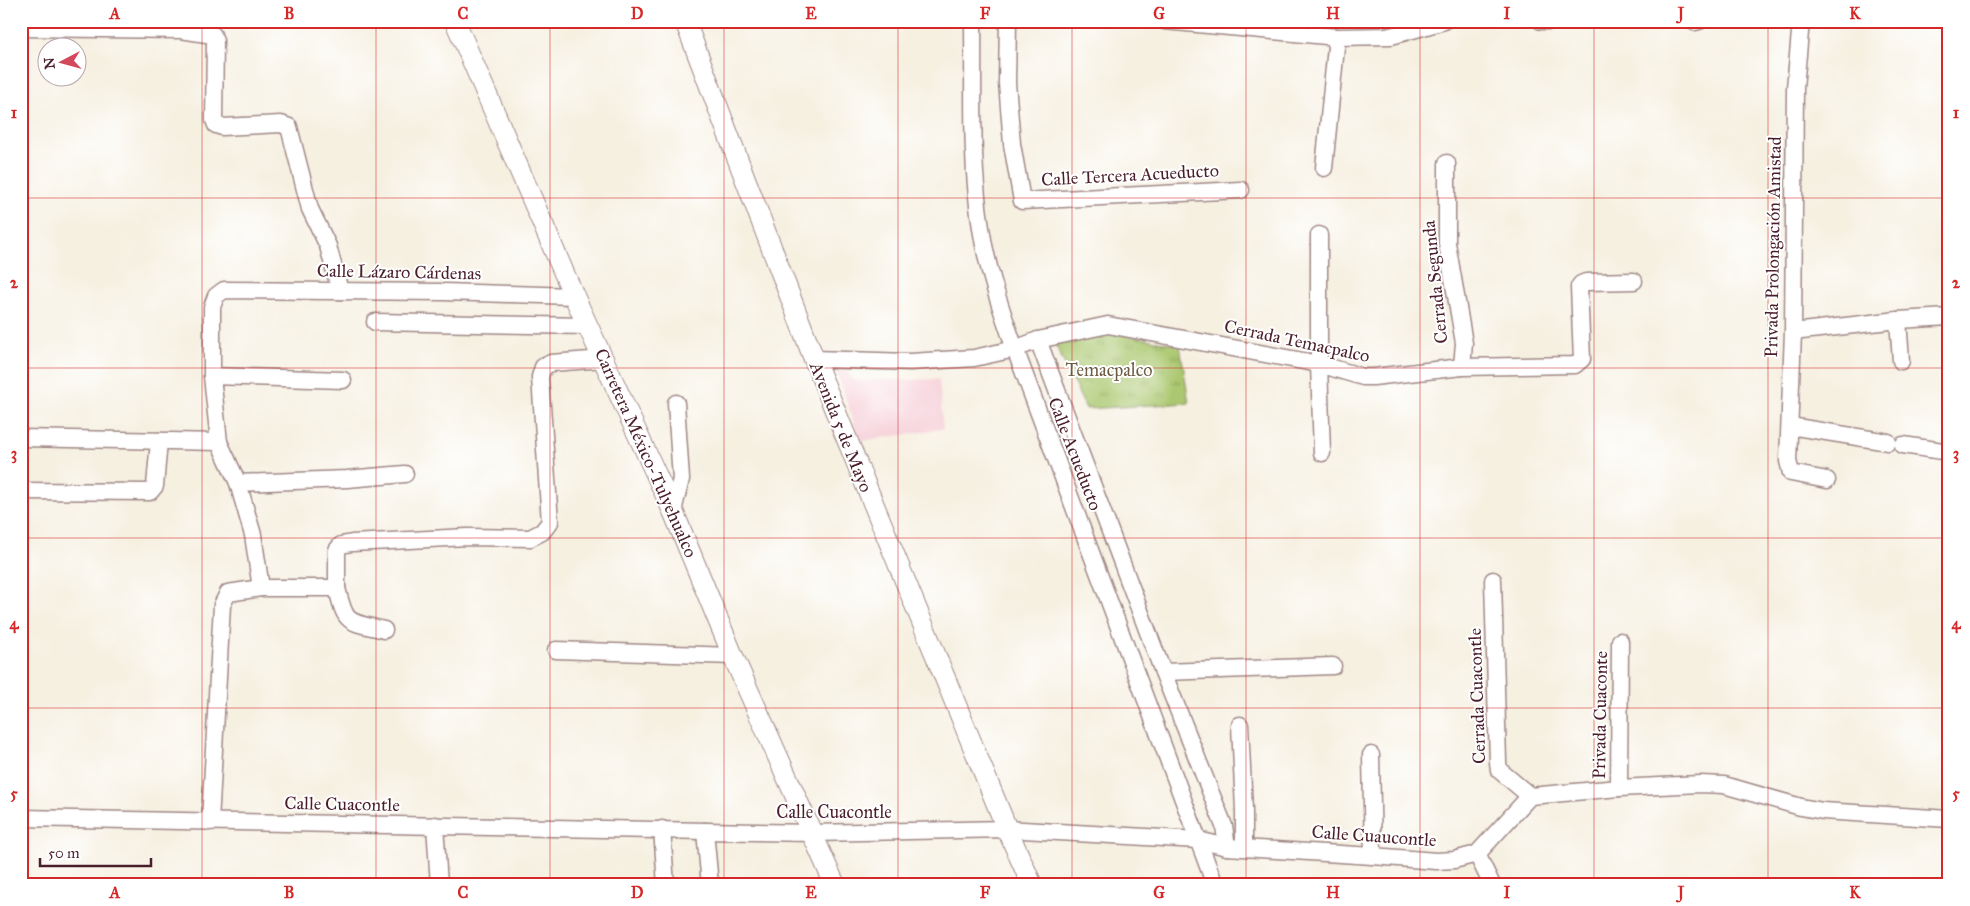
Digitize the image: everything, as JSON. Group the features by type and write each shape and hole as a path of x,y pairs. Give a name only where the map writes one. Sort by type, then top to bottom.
{"main road":[{"name":"Carretera México-Tulyehualco","path":"455,21 574,296 673,511 733,656 835,885"},
{"name":"Avenida 5 de Mayo","path":"685,21 814,360 1007,829 1032,885"}],"street":[{"name":"Calle Acueducto","path":"973,21 975,166 981,227 992,281 1015,349 1215,885"},
{"name":"Calle Tercera Acueducto","path":"1008,21 1007,83 1012,144 1022,201 1241,190"},
{"path":"1164,21 1337,37 1391,36 1444,21"},
{"path":"1542,21 1550,21"},
{"name":"Privada Prolongación Amistad","path":"1801,21 1794,88 1793,332 1788,461 1791,473 1827,480"},
{"path":"21,28 182,26 213,36 215,41 214,120 216,125 222,127 281,124 289,127 310,209 328,246 340,291"},
{"path":"1324,168 1337,37"},
{"name":"Cerrada Segunda","path":"1447,163 1447,243 1464,343 1462,367"},
{"path":"1319,235 1319,364 1322,453"},
{"name":"Cerrada Temacpalco","path":"814,360 910,362 974,358 1015,349 1038,340 1108,325 1319,364 1373,377 1462,367 1575,365 1582,359 1580,287 1586,282 1634,281"},
{"name":"Calle Lázaro Cárdenas","path":"212,376 212,307 216,296 224,290 574,296"},
{"path":"1793,332 1898,320 1949,317"},
{"path":"1898,320 1901,360"},
{"path":"375,322 588,326"},
{"name":"Calle Acueducto","path":"1038,340 1163,672 1224,826 1236,847"},
{"path":"384,630 352,622 344,615 336,588 337,550 341,545 457,538 530,538 542,532 550,522 540,377 543,367 551,363 604,358"},
{"path":"261,588 253,535 238,483 218,442 212,376 343,380"},
{"path":"673,511 681,479 676,403"},
{"path":"1790,426 1949,452"},
{"path":"21,438 218,442"},
{"path":"21,491 150,492 155,486 159,441"},
{"path":"238,483 347,479 405,474"},
{"name":"Cerrada Cuacontle","path":"1493,580 1499,770 1530,796"},
{"path":"210,822 222,605 228,593 261,588 336,588"},
{"name":"Privada Cuaconte","path":"1619,788 1620,641"},
{"path":"556,650 733,656"},
{"path":"1163,672 1333,666"},
{"path":"1236,847 1244,810 1240,725"},
{"path":"1371,755 1373,856"},
{"path":"1492,885 1477,854 1530,796 1619,788 1700,784 1724,785 1801,807 1823,811 1949,819"},
{"name":"Calle Cuacontle","path":"21,818 813,833 1007,829"},
{"path":"435,825 439,885"},
{"path":"662,829 666,885"},
{"name":"Calle Cuaucontle","path":"1007,829 1198,840 1236,847 1436,862 1477,854"},
{"path":"705,831 710,885"}],"shaded area":[{"path":"846,369 853,381 939,379 943,429 860,441 837,372"}],"green space":[{"name":"Temacpalco","path":"1107,332 1180,345 1189,403 1086,409 1055,344"}]}
